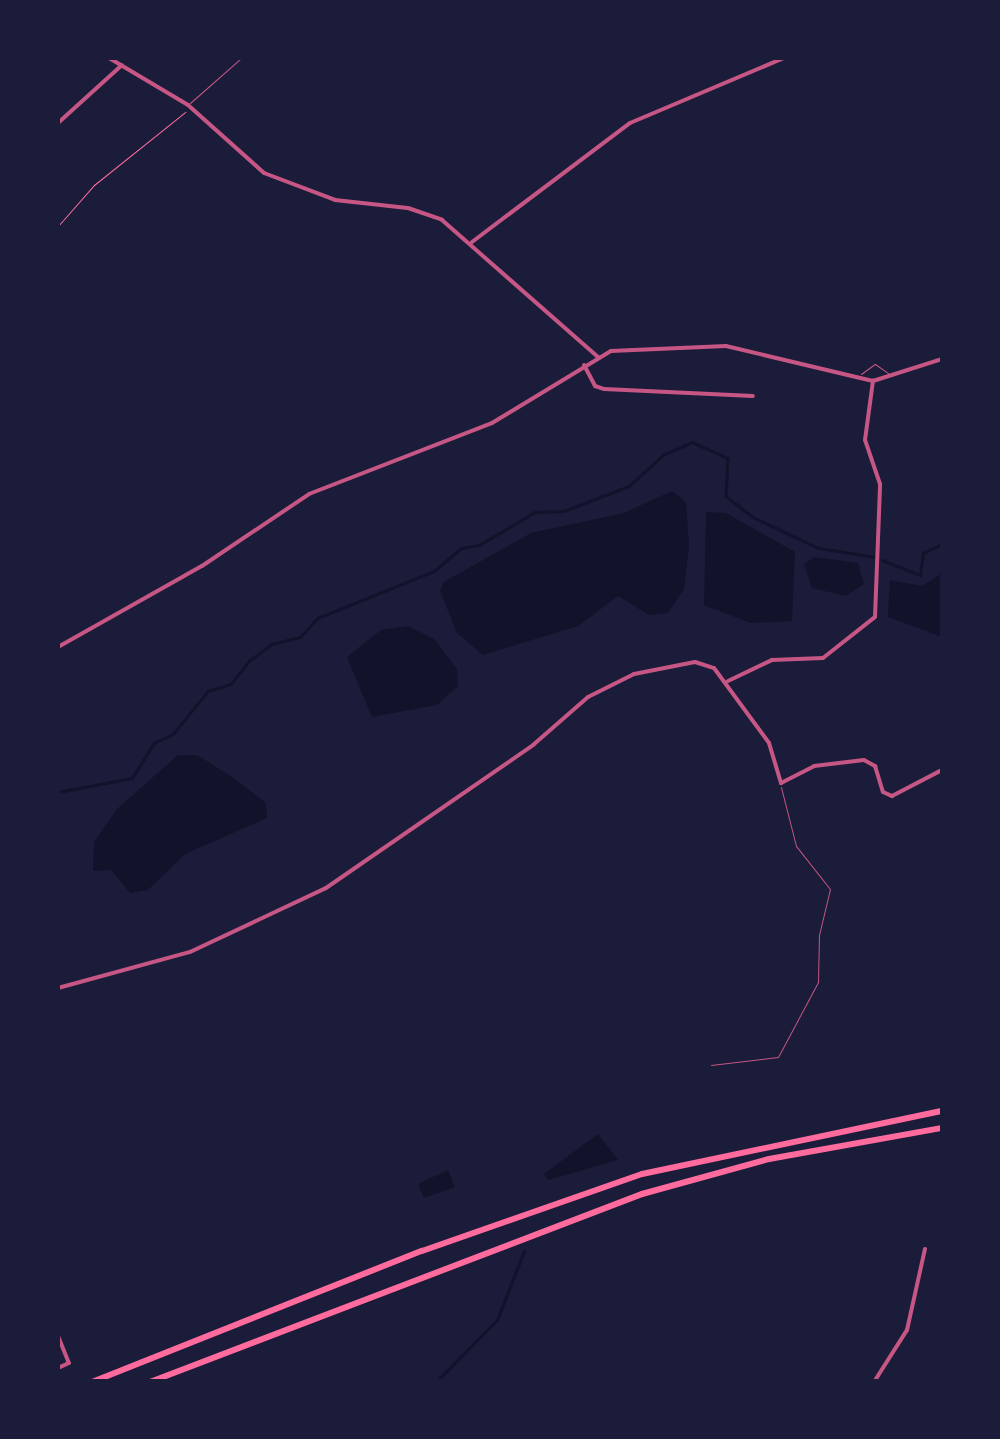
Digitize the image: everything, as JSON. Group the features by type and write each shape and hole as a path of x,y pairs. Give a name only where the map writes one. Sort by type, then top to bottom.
{"highway":[{"path":"92,1382 408,1256 642,1174 942,1111"},
{"path":"150,1382 486,1248 671,1184 769,1159 942,1128"}],"street":[{"path":"109,58 189,106 264,172 336,200 426,212 472,242 598,357"},
{"path":"472,242 630,123 784,58"},
{"path":"58,123 122,65"},
{"path":"58,646 202,566 303,498 500,419 598,357 633,346 714,346 873,381 942,359"},
{"path":"584,365 595,386 604,390 753,396"},
{"path":"728,681 772,660 827,657 874,617 880,484 865,440 873,381"},
{"path":"58,988 180,955 326,888 617,680 700,662 728,681 771,747 781,784 819,764 864,760 875,766 884,792 892,796 942,770"},
{"path":"874,1382 907,1330 925,1249"},
{"path":"58,1336 69,1363 58,1368"}],"lane":[{"path":"189,106 240,58"},
{"path":"855,379 875,364 890,376"},
{"path":"711,1066 778,1056 818,982 818,935 832,894 796,846 781,784"}],"path":[{"path":"58,226 94,185 189,106"}],"shaded area":[{"path":"672,491 686,502 689,545 684,589 668,613 649,615 618,596 578,626 483,655 457,633 440,591 444,582 531,533 624,513"},
{"path":"706,512 726,513 795,552 792,621 751,623 704,605"},
{"path":"814,557 858,563 864,584 846,596 812,588 804,564"},
{"path":"942,573 942,637 888,617 890,580 922,586"},
{"path":"408,626 434,639 457,669 458,686 437,705 372,717 347,657 381,630"},
{"path":"178,755 197,755 232,777 266,803 267,818 185,854 148,890 130,893 111,870 93,871 94,842 117,809"},
{"path":"598,1134 618,1160 548,1180 544,1174"},
{"path":"448,1170 455,1187 424,1198 418,1184"}],"waterway":[{"path":"58,792 132,778 154,743 173,734 208,691 231,684 250,660 272,644 300,637 318,618 434,571 461,548 479,545 535,512 564,511 629,486 663,455 692,442 728,458 726,496 753,517 819,548 875,557"},
{"path":"882,560 920,575 923,553 942,544"},
{"path":"436,1382 497,1320 524,1251"}]}
